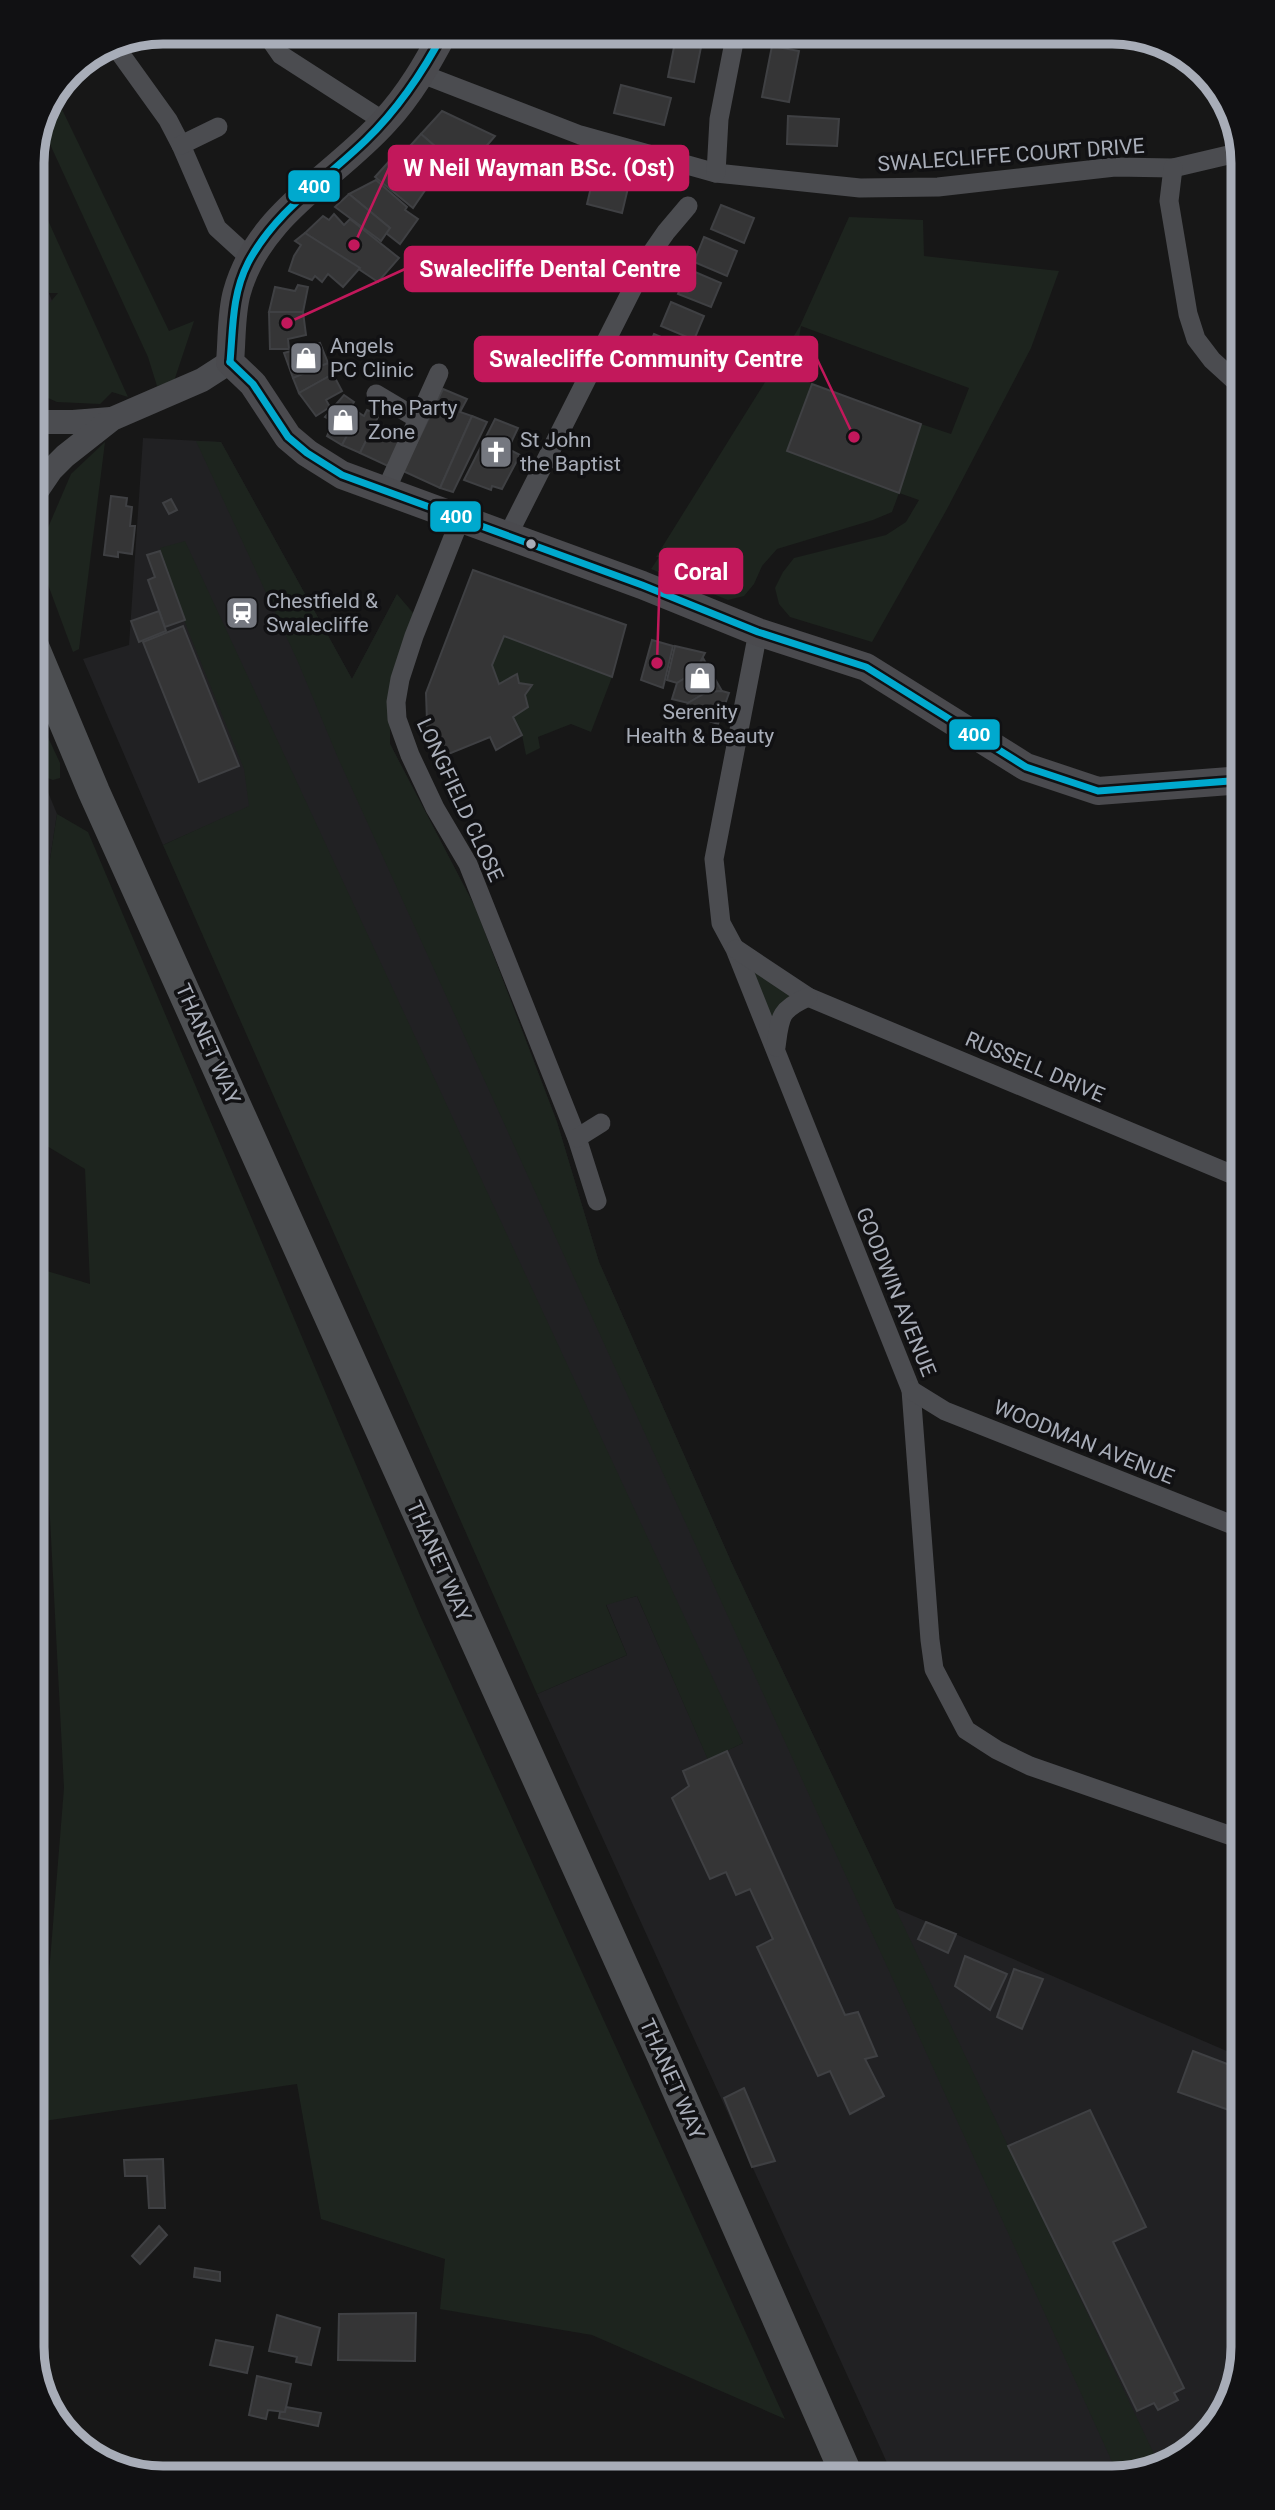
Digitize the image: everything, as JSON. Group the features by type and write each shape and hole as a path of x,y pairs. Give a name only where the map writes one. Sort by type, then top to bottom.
{"main road":[{"path":"438,44 422,74 385,122 269,229 250,259 236,294 230,362 253,384 288,437 307,453 342,475 642,585 758,632 866,667 1026,766 1098,791 1231,781"},
{"name":"THANET WAY","path":"44,672 97,798 667,2065 843,2466"}],"street":[{"path":"273,44 281,55 385,122"},
{"path":"716,173 719,119 734,44"},
{"path":"119,52 168,120 217,229 250,259"},
{"name":"SWALECLIFFE COURT DRIVE","path":"422,74 580,135 716,173 860,188 938,187 1115,167 1173,168 1230,155"},
{"path":"181,145 218,127"},
{"path":"1173,168 1169,201 1188,314 1196,339 1212,360 1231,377"},
{"path":"507,537 649,258 688,206"},
{"path":"44,480 65,456 112,419 202,380 230,362"},
{"path":"386,490 439,373"},
{"path":"376,394 418,419"},
{"path":"44,422 112,419"},
{"name":"LONGFIELD CLOSE","path":"461,517 400,679 396,702 397,719 410,755 435,808 468,863 577,1138 597,1201"},
{"name":"GOODWIN AVENUE","path":"758,632 714,859 721,923 735,949 911,1390 934,1669 967,1730 997,1750 1030,1766 1231,1836"},
{"name":"RUSSELL DRIVE","path":"735,949 808,997 1231,1174"},
{"path":"775,1049 780,1016 791,1005 808,997"},
{"path":"577,1138 601,1123"},
{"name":"WOODMAN AVENUE","path":"911,1390 945,1411 1231,1524"}],"shaded area":[{"path":"59,104 169,331 194,321 174,381 157,386 148,357 47,138"},
{"path":"44,212 128,397 112,392 100,404 57,402 44,396 44,310 58,293 49,293 44,281"},
{"path":"849,217 923,220 924,256 1059,271 1031,348 947,509 872,642 790,617 779,604 775,588 794,558 886,535 906,522 919,500 899,493 892,512 777,549 762,566 754,584 744,596 728,600 651,569 800,326","holes":["801,326 969,388 951,434 921,424 898,492 787,451 812,384 793,374"]},
{"path":"44,281 81,373 44,357"},
{"path":"143,438 221,442 352,679 397,594 390,693 390,744 475,907 557,1122 599,1262 733,1566 895,1908 1231,2053 1229,2371 1219,2400 1202,2426 1172,2450 1136,2464 1112,2466 889,2466 537,1694 627,1655 606,1604 637,1596 708,1759 743,1743 249,807 163,845 83,659 129,645"},
{"path":"196,441 221,442 352,679 397,594 414,614 390,693 390,744 475,907 557,1122 599,1262 733,1566 1155,2458 1136,2464 1114,2466 338,758 298,662"},
{"path":"105,442 79,649 73,652 44,574 47,530 71,474"},
{"path":"185,541 743,1743 708,1760 637,1596 606,1605 627,1655 537,1694 163,845 249,806 244,769 187,628 160,548"},
{"path":"504,636 612,677 591,732 571,724 538,737 540,748 526,755 522,735 513,717 532,685 519,683 517,674 499,684 492,665"},
{"path":"44,729 60,763 60,778 53,780 45,777"},
{"path":"44,782 57,814 44,898"},
{"path":"57,814 88,832 421,1618 785,2419 592,2335 440,2309 445,2259 321,2219 297,2084 44,2121 44,2035 64,1788 44,1403 44,1270 90,1284 85,1169 44,1144 44,898"},
{"path":"735,949 808,997 791,1005 775,1049"}],"building":[{"path":"675,44 702,44 694,82 668,77"},
{"path":"772,46 799,51 789,102 762,97"},
{"path":"621,85 671,98 664,125 614,113"},
{"path":"442,111 495,136 464,172 421,134"},
{"path":"788,116 839,119 837,146 787,144"},
{"path":"421,134 458,166 441,189 401,156"},
{"path":"393,157 419,179 421,177 430,183 413,208 375,177"},
{"path":"593,179 628,188 622,213 587,204"},
{"path":"376,180 407,207 405,210 418,219 400,244 386,233 390,228 349,194"},
{"path":"349,194 390,228 381,241 335,207"},
{"path":"721,205 754,218 744,243 711,229"},
{"path":"334,214 344,225 350,219 399,258 378,282 305,233 323,216 329,220"},
{"path":"305,233 360,268 343,287 328,274 322,282 315,276 312,280 289,271 301,245 295,241"},
{"path":"704,237 737,251 727,276 694,262"},
{"path":"688,269 721,283 711,307 678,294"},
{"path":"298,285 308,287 303,312 269,312 275,287 295,291"},
{"path":"671,302 704,316 694,340 661,326"},
{"path":"269,312 303,312 306,335 288,339 289,349 270,349"},
{"path":"654,334 687,348 677,372 644,358"},
{"name":"Angels PC Clinic","path":"320,343 328,363 293,378 284,353"},
{"path":"328,363 333,374 299,393 293,378"},
{"path":"333,374 342,391 326,400 330,407 316,416 299,393"},
{"path":"812,384 921,424 899,493 787,451"},
{"path":"443,389 467,399 460,412 472,416 440,488 403,471"},
{"name":"The Party Zone","path":"344,395 354,402 350,408 359,413 342,445 327,436 334,422 325,417"},
{"path":"367,410 379,415 360,453 342,445 359,413 364,416"},
{"path":"472,416 487,422 453,492 440,488"},
{"name":"St John the Baptist","path":"495,419 518,428 508,449 520,455 502,489 492,486 491,490 464,480"},
{"path":"375,422 404,436 390,467 360,453"},
{"path":"111,496 127,498 126,506 132,507 130,526 135,526 132,554 118,552 118,557 104,555"},
{"path":"171,499 177,510 169,514 163,503"},
{"path":"160,551 185,620 165,627 148,580 155,577 147,555"},
{"path":"473,570 626,625 612,677 504,636 492,665 499,684 517,674 519,683 532,685 525,695 528,707 513,717 522,735 496,750 490,737 446,755 428,750 426,693"},
{"path":"159,611 166,631 139,642 131,621"},
{"path":"183,626 239,766 199,782 143,642"},
{"path":"652,640 673,646 663,688 641,680"},
{"path":"675,646 705,653 695,672 677,683 667,680"},
{"name":"Serenity Health & Beauty","path":"703,658 722,691 707,692 688,703 672,699 677,683 695,672"},
{"path":"707,692 729,693 718,724 684,713 688,703"},
{"path":"727,1751 845,2015 858,2012 877,2056 865,2059 884,2096 850,2114 830,2071 818,2076 757,1947 773,1939 750,1889 736,1895 726,1872 710,1879 672,1798 689,1786 683,1771"},
{"path":"926,1922 956,1934 948,1953 918,1939"},
{"path":"965,1956 1007,1974 990,2010 955,1986"},
{"path":"1014,1969 1043,1979 1022,2029 997,2017"},
{"path":"1193,2051 1231,2065 1231,2111 1178,2092"},
{"path":"744,2088 775,2161 752,2167 724,2098"},
{"path":"1090,2110 1146,2227 1113,2242 1184,2388 1174,2393 1178,2400 1158,2410 1154,2403 1137,2411 1008,2146"},
{"path":"163,2159 165,2208 149,2208 147,2176 125,2176 124,2160"},
{"path":"159,2226 167,2235 140,2264 132,2256"},
{"path":"195,2268 220,2272 220,2281 194,2277"},
{"path":"416,2313 415,2361 338,2360 339,2314"},
{"path":"277,2315 320,2328 311,2365 296,2362 297,2357 269,2351"},
{"path":"216,2340 253,2347 247,2373 210,2365"},
{"path":"257,2376 291,2384 285,2412 268,2410 266,2419 249,2415"},
{"path":"286,2407 321,2413 318,2426 279,2418 280,2412 285,2412"}],"transit line":[{"name":"400","path":"230,362 234,311 239,287 259,244 286,212 366,140 389,115 419,75 437,44"},
{"name":"400","path":"230,362 253,384 288,437 307,453 342,475 642,585 758,632 866,667 1026,767 1098,791 1231,781"}],"place":[{"name":"W Neil Wayman BSc. (Ost)","path":"354,245"},
{"name":"Swalecliffe Dental Centre","path":"287,323"},
{"name":"Angels PC Clinic","path":"306,358"},
{"name":"The Party Zone","path":"343,420"},
{"name":"Swalecliffe Community Centre","path":"854,437"},
{"name":"St John the Baptist","path":"496,452"},
{"name":"Chestfield & Swalecliffe","path":"242,613"},
{"name":"Coral","path":"657,663"},
{"name":"Serenity Health & Beauty","path":"700,678"}]}
